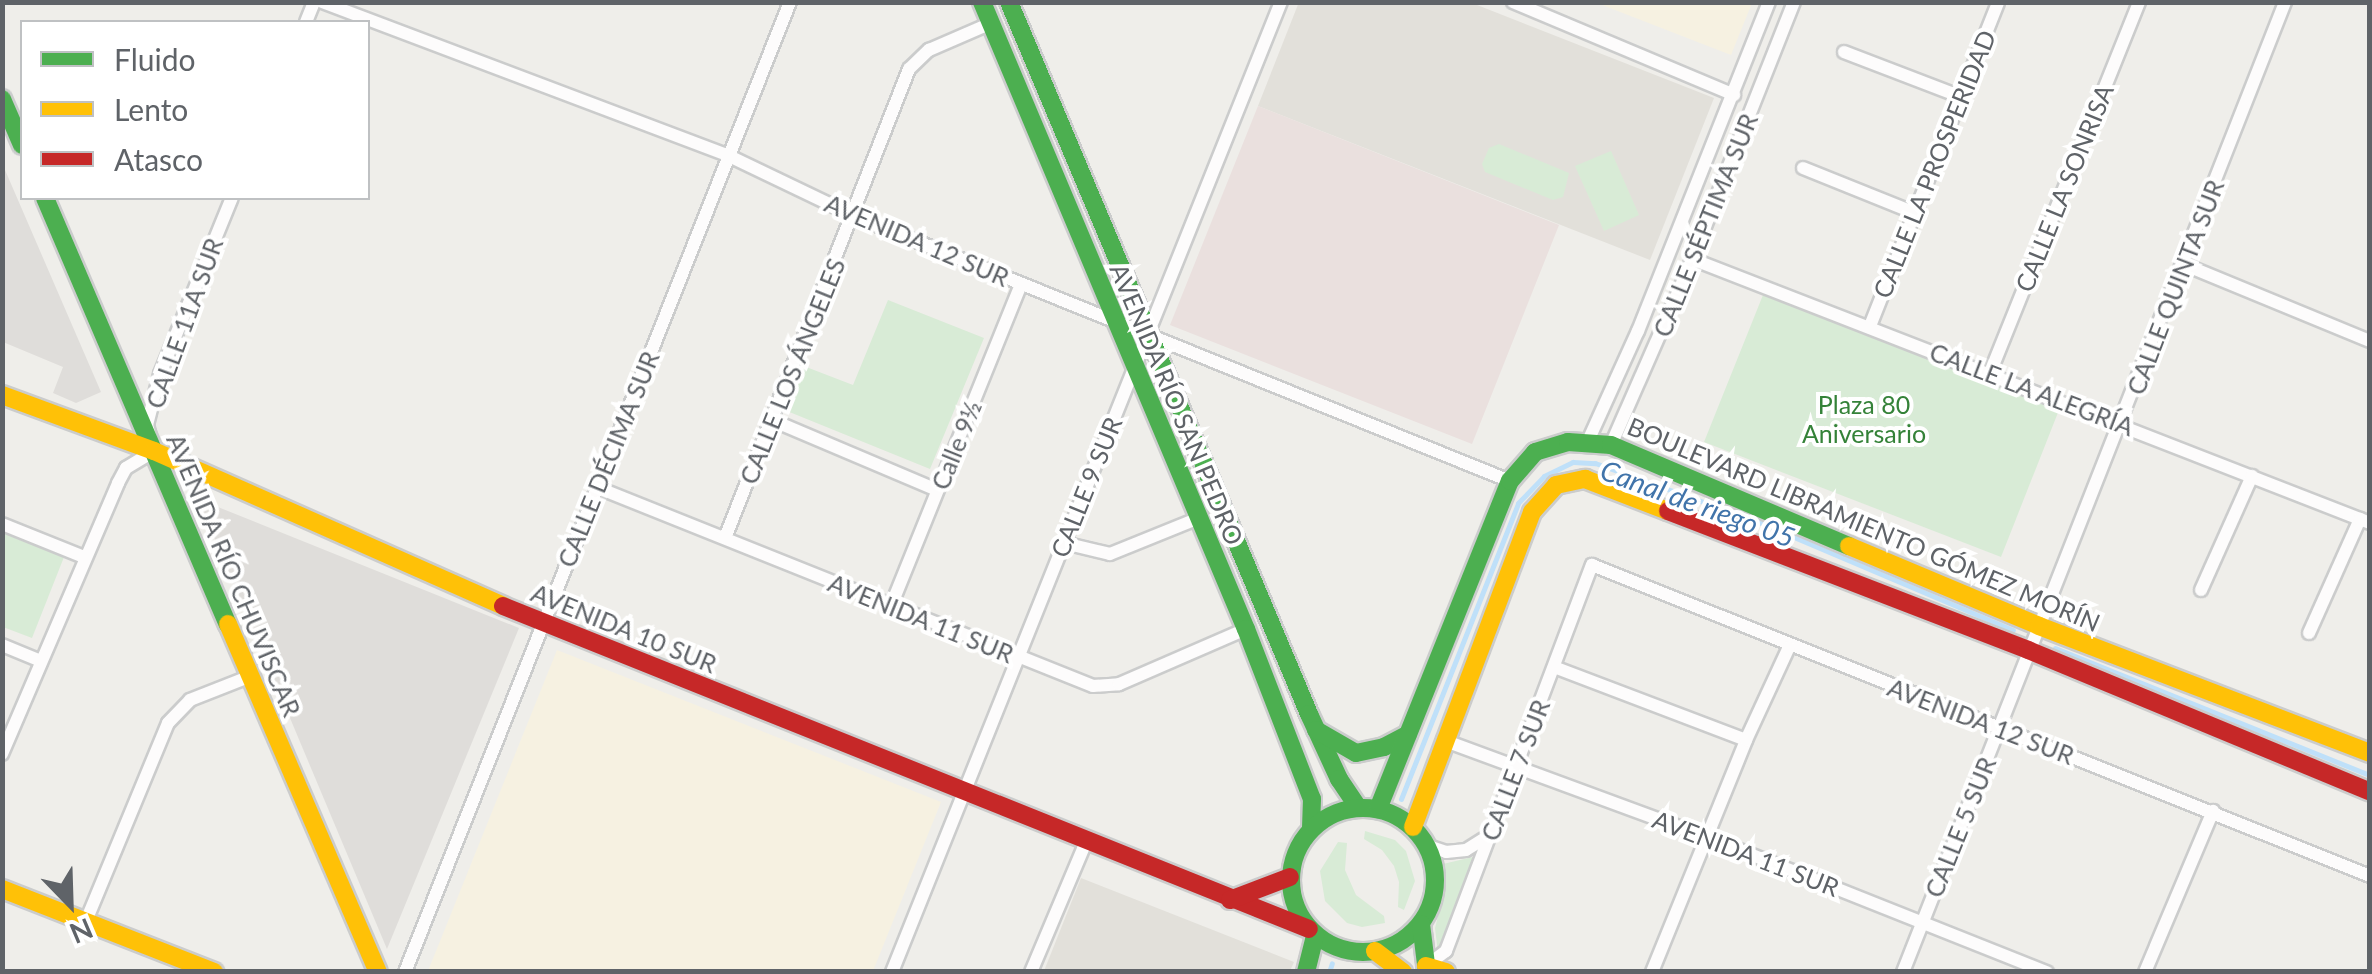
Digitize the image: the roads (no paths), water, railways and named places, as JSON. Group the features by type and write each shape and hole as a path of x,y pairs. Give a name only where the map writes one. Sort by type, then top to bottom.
{"main road":[{"name":"AVENIDA RÍO SAN PEDRO","path":"982,2 1246,629 1312,798 1311,828"},
{"name":"AVENIDA RÍO SAN PEDRO","path":"1009,2 1316,730 1358,807"},
{"path":"2,99 20,140"},
{"name":"AVENIDA RÍO CHUVISCAR","path":"46,200 378,972"},
{"name":"AVENIDA 10 SUR","path":"2,395 154,451 542,623 1312,932"},
{"name":"BOULEVARD LIBRAMIENTO GÓMEZ MORÍN","path":"1378,808 1510,480 1536,452 1588,441 1611,445 2039,626 2370,753"},
{"name":"BOULEVARD LIBRAMIENTO GÓMEZ MORÍN","path":"1413,826 1532,512 1544,494 1571,480 1585,479 2028,650 2370,792"},
{"path":"1316,730 1356,753 1384,747 1408,734"},
{"path":"1421,924 1392,946 1372,952 1349,952 1312,932 1292,896 1290,877 1300,843 1311,828 1341,810 1358,807 1378,808 1413,826 1428,846 1436,886 1421,924 1427,969 1446,972"},
{"path":"1230,900 1290,877"},
{"path":"2,889 214,972"},
{"path":"1306,972 1312,932"},
{"path":"1346,972 1372,952"},
{"path":"1372,952 1402,972"}],"street":[{"name":"AVENIDA 12 SUR","path":"322,2 370,20"},
{"name":"CALLE DÉCIMA SUR","path":"405,972 790,2"},
{"name":"CALLE 9 SUR","path":"892,972 1281,2"},
{"path":"1513,2 1734,95"},
{"name":"CALLE SÉPTIMA SUR","path":"1588,441 1770,2"},
{"name":"CALLE SÉPTIMA SUR","path":"1611,445 1692,259 1794,2"},
{"name":"CALLE LA PROSPERIDAD","path":"1870,326 1998,2"},
{"name":"CALLE LA SONRISA","path":"1990,373 2139,2"},
{"name":"CALLE QUINTA SUR","path":"2039,626 2122,424 2285,2"},
{"name":"AVENIDA 12 SUR","path":"370,20 729,156 854,216 1510,480"},
{"name":"CALLE LOS ÁNGELES","path":"725,538 914,62 991,23"},
{"path":"1844,52 1961,97"},
{"path":"1803,168 1915,214"},
{"name":"CALLE 11A SUR","path":"154,451 147,425 160,374 231,200"},
{"name":"CALLE LA ALEGRÍA","path":"1692,259 2365,521"},
{"path":"2183,264 2370,341"},
{"name":"Calle 9½","path":"892,606 1021,285"},
{"path":"772,420 937,490"},
{"path":"2,754 84,557 126,468 154,451"},
{"path":"2201,590 2252,476"},
{"name":"AVENIDA 11 SUR","path":"596,487 1093,686 1110,686 1246,629"},
{"path":"1064,543 1110,554 1199,518"},
{"path":"2310,633 2365,521"},
{"path":"2,524 84,557"},
{"name":"AVENIDA 12 SUR","path":"1592,565 1789,647 2213,810 2370,876"},
{"name":"CALLE 7 SUR","path":"1427,969 1446,951 1592,565"},
{"name":"CALLE 5 SUR","path":"1903,972 2039,626"},
{"path":"2,645 41,661"},
{"path":"1652,972 1746,740 1789,647"},
{"path":"1554,667 1746,740"},
{"path":"86,922 168,722 190,700 251,676"},
{"name":"AVENIDA 11 SUR","path":"1443,740 1708,836 2047,972"},
{"path":"2145,972 2213,810"},
{"path":"1428,846 1446,852 1466,850 1492,834"},
{"path":"1031,972 1086,842"}],"waterway":[{"name":"Canal de riego 05","path":"1401,799 1518,503 1544,476 1573,462 1595,463 1756,521 2013,630"},
{"path":"2055,648 2370,775"},
{"name":"Canal de riego 05","path":"1329,972 1332,963"}],"park label":[{"name":"Plaza 80 Aniversario","path":"1864,420"}]}
